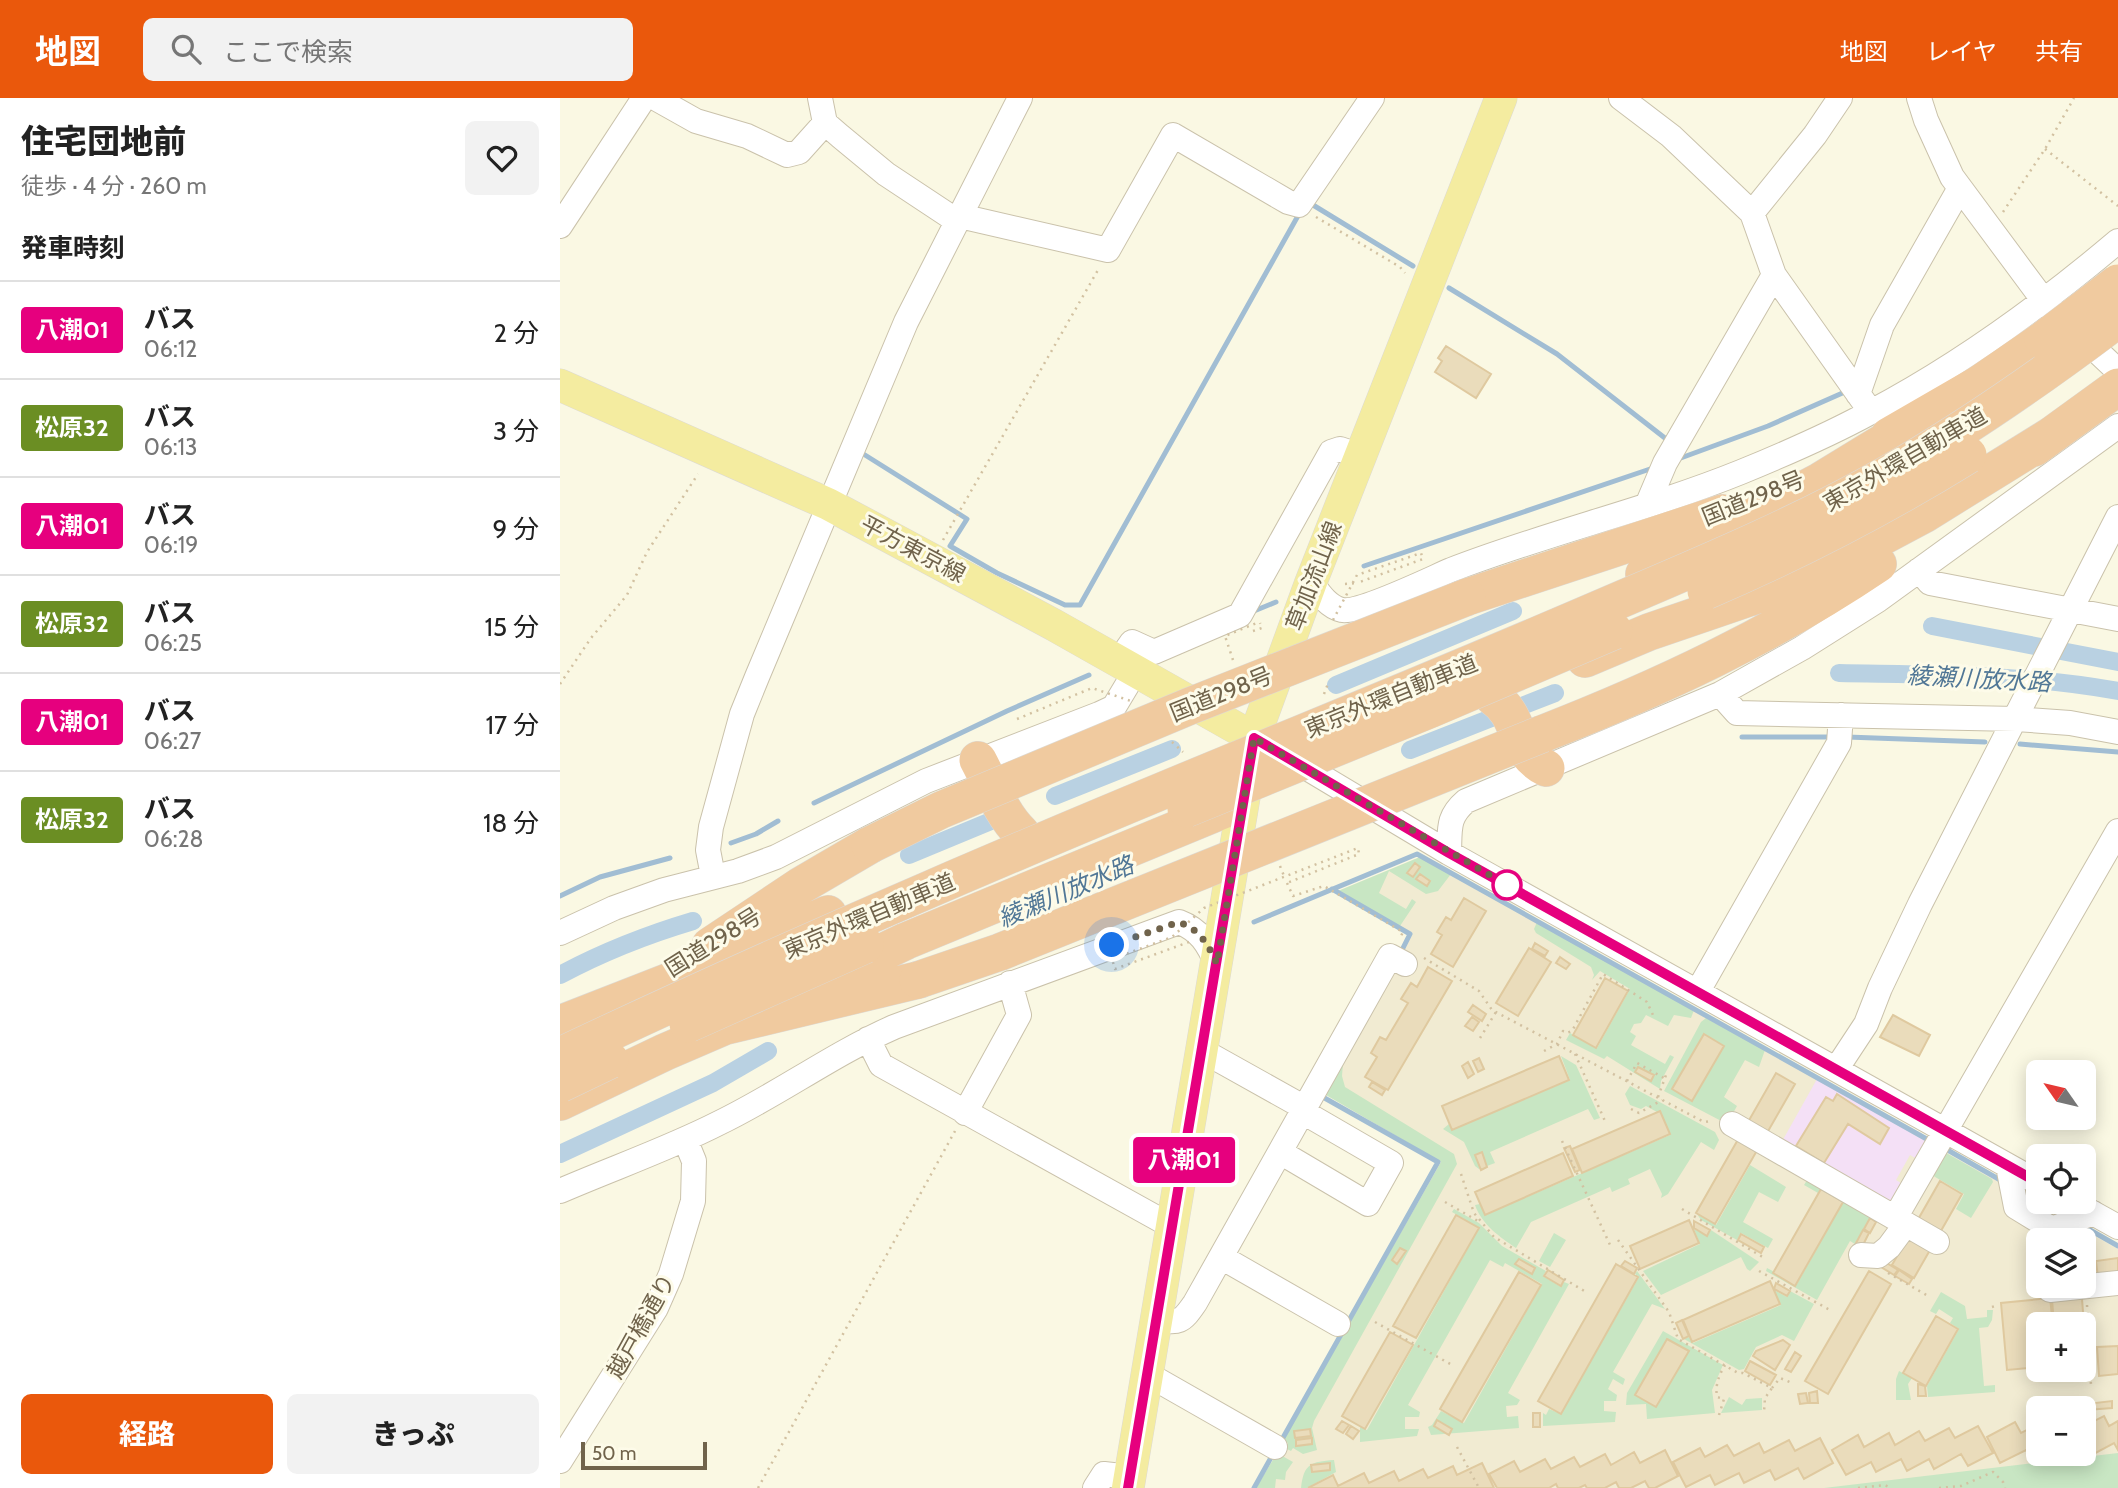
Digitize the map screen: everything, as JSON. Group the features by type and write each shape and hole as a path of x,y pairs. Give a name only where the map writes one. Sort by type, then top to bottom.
{"highway":[{"name":"国道298号","path":"560,1024 706,967 1021,833 1631,582 1821,481 1979,384 2118,283"},
{"name":"東京外環自動車道","path":"560,1056 786,951 1039,842 1734,551 1884,476 1974,421 2067,358 2118,319"},
{"name":"東京外環自動車道","path":"560,1084 702,1017 1039,869 1431,709 1752,571 1900,497 1988,443 2118,351"},
{"path":"560,1102 906,941 1649,632 1801,580 1923,515 2052,435 2111,405"},
{"name":"国道298号","path":"560,1024 668,972 800,886 870,845 942,810 1190,706 1467,597 1710,518 1787,486 1910,426"},
{"path":"1493,697 1503,703 1509,712 1526,753 1533,761 1602,711 1679,676 1802,613 1886,558 2052,435"},
{"path":"726,1026 918,980 1544,751"},
{"path":"978,760 1002,807 1021,833"}],"main road":[{"name":"草加流山線","path":"1129,1483 1254,738 1311,582 1501,98"},
{"name":"平方東京線","path":"560,385 828,504 933,559 1128,679 1254,738"}],"street":[{"path":"560,226 644,98"},
{"path":"655,98 696,121 747,136 787,155 799,152 825,123"},
{"path":"820,98 825,123 886,174 959,219 1108,250 1173,135 1288,202 1299,205 1371,98"},
{"path":"713,876 708,850 709,838 743,714 828,504 906,322 1020,98"},
{"path":"1621,98 1671,136 1752,213 1774,275 1864,403"},
{"path":"1752,213 1815,135 1840,98"},
{"path":"1919,98 1926,120 1952,177 1960,188 2044,301 2118,371"},
{"path":"1864,403 1882,325 1960,188"},
{"path":"1311,582 1330,604 1343,610 1362,607 1490,556 1740,472 1864,403 1958,361 2044,301 2118,241"},
{"path":"1648,503 1665,463 1774,275"},
{"path":"1449,853 1450,819 1466,801 1544,751 1720,694 1802,648 1878,600 1919,570 2111,405"},
{"path":"560,933 614,908 776,857 901,793 1114,707 1128,679 1132,642 1154,652 1240,615 1332,452 1340,449 1361,456"},
{"path":"1837,1068 1866,1024 1914,916 2118,517"},
{"path":"1919,570 1930,583 2066,619 2118,619"},
{"path":"1720,694 1737,713 1840,731 2021,708 2070,723 2118,732"},
{"path":"1698,991 1840,731"},
{"path":"1254,738 1449,853 2026,1176"},
{"path":"1861,1255 1878,1256 1889,1247 1946,1131 2118,831"},
{"path":"560,1191 685,1139 769,1098 868,1039 1010,983 1179,922 1193,928 1206,942 1217,964"},
{"path":"1156,1319 1172,1323 1184,1320 1304,1110 1406,959"},
{"path":"965,1113 1019,1016 1010,983"},
{"path":"868,1039 881,1065 1173,1227"},
{"path":"1203,1051 1391,1163 1368,1204 1280,1153"},
{"path":"1723,1123 1937,1242"},
{"name":"越戸橋通り","path":"560,1461 656,1308 671,1274 693,1201 694,1161 685,1139"},
{"path":"2008,1166 2016,1207 2026,1213"},
{"path":"2028,1214 2053,1228 2074,1214"},
{"path":"2094,1214 2118,1227"},
{"path":"1221,1257 1338,1324"},
{"path":"2096,1286 2118,1283"},
{"path":"1147,1374 1275,1447"},
{"path":"1095,1488 1104,1474 1129,1483"}],"path":[{"path":"1991,229 2045,149 2074,98"},
{"path":"2045,149 2118,206"},
{"path":"1299,205 1400,267 1406,274"},
{"path":"933,559 1108,250"},
{"path":"560,684 591,638 627,595 647,552 694,482 710,451"},
{"path":"1328,631 1357,575 1421,553 1423,559 1357,583 1345,584"},
{"path":"1236,669 1224,636 1259,622"},
{"path":"1017,719 1092,688 1128,679"},
{"path":"1189,942 1115,970 1112,959 1172,937 1204,908 1357,848 1359,854 1287,883 1293,897 1324,886 1404,932 1406,959 1479,991 1496,1012 1704,1122 1723,1123"},
{"path":"1544,1051 1557,1044 1563,1031 1567,1034 1572,1031 1603,974 1647,1002 1653,1015"},
{"path":"1485,1000 1489,997"},
{"path":"1480,1038 1496,1012"},
{"path":"1574,1053 1605,1121"},
{"path":"1627,1081 1637,1063 1665,1077 1658,1097"},
{"path":"1631,1109 1639,1113 1663,1100"},
{"path":"758,1488 965,1113"},
{"path":"1562,1141 1611,1247"},
{"path":"1461,1174 1468,1200 1480,1223"},
{"path":"1445,1202 1480,1223 1494,1237 1515,1251 1586,1292"},
{"path":"1682,1209 1766,1259"},
{"path":"1619,1240 1669,1312 1678,1339 1772,1388"},
{"path":"1759,1271 1830,1310"},
{"path":"1886,1272 1928,1296"},
{"path":"2087,1298 2091,1386"},
{"path":"1375,1322 1452,1365"},
{"path":"1719,1415 1724,1399 1717,1397 1716,1392 1718,1378 1725,1365"},
{"path":"1764,1412 1765,1398 1780,1378 1792,1383"},
{"path":"1457,1447 1479,1488"},
{"path":"1939,1488 1961,1486 1993,1472 2005,1488"},
{"path":"1858,1488 1885,1485 1890,1488"}],"shaded area":[{"path":"1420,857 2026,1197 2026,1214 2056,1214 2081,1228 2026,1228 2026,1298 2096,1298 2096,1237 2118,1249 2118,1488 1256,1488 1288,1444 1283,1440 1441,1162 1326,1095 1412,934 1338,891"},
{"path":"1817,1079 1934,1146 1919,1160 1910,1155 1896,1180 1901,1183 1888,1206 1780,1145"}],"green space":[{"path":"1420,857 1451,874 1438,891 1426,894 1389,871 1379,893 1406,909 1412,899 1416,902 1400,926 1338,891"},
{"path":"1537,922 1694,1010 1691,1018 1674,1015 1668,1026 1646,1015 1641,1023 1634,1024 1630,1032 1636,1036 1631,1045 1665,1064 1670,1055 1674,1057 1661,1081 1660,1089 1607,1056 1604,1059 1566,1040 1570,1033 1597,1048 1630,989 1600,971 1592,980 1594,975 1591,967 1536,933 1534,929"},
{"path":"1706,1018 1765,1050 1759,1067 1745,1060 1724,1097 1737,1106 1727,1124 1664,1091 1701,1022"},
{"path":"1561,1056 1576,1065 1600,1118 1594,1120 1588,1109 1490,1152 1495,1163 1479,1169 1475,1166 1464,1142 1443,1129 1449,1124 1452,1130 1570,1080"},
{"path":"1343,1063 1345,1087 1454,1154 1457,1164 1314,1421 1312,1428 1317,1450 1303,1454 1293,1448 1291,1451 1285,1448 1288,1443 1283,1440 1441,1162 1326,1095"},
{"path":"1630,1086 1715,1132 1719,1140 1714,1150 1701,1142 1668,1194 1661,1198 1662,1194 1650,1169 1628,1179 1630,1184 1612,1192 1610,1187 1531,1222 1516,1248 1492,1230 1475,1205 1480,1204 1485,1215 1670,1135 1660,1111 1646,1106 1641,1109 1630,1105 1625,1094"},
{"path":"1941,1150 1992,1179 1993,1182 1971,1218 1956,1209 1964,1194 1925,1171"},
{"path":"1750,1165 1786,1187 1778,1202 1759,1192 1743,1222 1773,1239 1768,1248 1741,1233 1737,1240 1701,1220 1697,1214 1716,1225"},
{"path":"1809,1177 1870,1217 1855,1244 1850,1241 1817,1300 1766,1271 1767,1268 1797,1284 1841,1206 1804,1185"},
{"path":"1454,1209 1479,1223 1502,1246 1546,1271 1543,1276 1561,1287 1564,1282 1569,1284 1508,1393 1520,1400 1517,1405 1506,1406 1507,1417 1518,1416 1519,1428 1431,1435 1428,1427 1441,1411 1464,1423 1542,1284 1505,1263 1503,1267 1490,1260 1408,1405 1420,1412 1419,1417 1405,1417 1405,1429 1419,1429 1417,1436 1360,1442 1360,1427 1367,1430 1479,1228 1452,1212"},
{"path":"1694,1229 1707,1236 1711,1230 1759,1262 1750,1271 1741,1257 1661,1295 1643,1271 1700,1244"},
{"path":"1554,1233 1566,1240 1550,1267 1539,1261"},
{"path":"1637,1271 1665,1309 1652,1304 1613,1372 1625,1379 1623,1385 1613,1379 1608,1389 1617,1395 1616,1401 1604,1401 1604,1411 1616,1412 1615,1422 1543,1426 1543,1413 1546,1415 1549,1409 1561,1414 1639,1277 1635,1274"},
{"path":"1774,1290 1787,1297 1790,1291 1814,1304 1794,1341 1782,1335 1756,1347 1744,1369 1739,1370 1684,1339 1689,1337 1693,1343 1781,1305"},
{"path":"1941,1292 1965,1306 1967,1319 1987,1317 1987,1310 1993,1310 1988,1327 1979,1328 1984,1386 1995,1385 1995,1392 1928,1397 1927,1386 1959,1329 1950,1323 1953,1318 1939,1309 1936,1314 1930,1311"},
{"path":"1663,1331 1723,1365 1712,1390 1715,1413 1647,1419 1646,1404 1626,1405 1627,1393"},
{"path":"1899,1371 1912,1378 1908,1384 1911,1400 1896,1400 1896,1379"},
{"path":"1729,1397 1742,1405 1746,1399 1762,1398 1762,1410 1721,1413"},
{"path":"1277,1453 1293,1462 1286,1472 1285,1480 1276,1479 1275,1488 1256,1488"},
{"path":"2118,1453 2118,1488 1824,1488 2026,1464 2096,1466 2096,1456"},
{"path":"1334,1460 1336,1472 1307,1488 1301,1488 1304,1473 1310,1465"}],"building":[{"path":"1446,346 1491,374 1476,398 1435,372 1442,361 1438,358"},
{"path":"1415,863 1420,867 1413,877 1407,873"},
{"path":"1420,874 1430,881 1427,886 1416,879"},
{"path":"1464,898 1486,911 1453,967 1431,954 1442,935 1437,932 1446,917 1451,920"},
{"path":"1535,943 1548,951 1545,956 1532,949"},
{"path":"1529,948 1551,962 1518,1016 1496,1003"},
{"path":"1560,957 1570,964 1566,969 1556,963"},
{"path":"1428,967 1452,981 1388,1090 1365,1077 1377,1057 1371,1053 1380,1037 1386,1040 1408,1003 1401,999 1411,983 1417,987"},
{"path":"1605,978 1628,991 1596,1048 1573,1035"},
{"path":"1473,1005 1486,1014 1482,1021 1468,1012"},
{"path":"1893,1015 1930,1035 1919,1056 1880,1037"},
{"path":"1472,1017 1479,1022 1473,1031 1465,1026"},
{"path":"1704,1034 1724,1046 1692,1101 1672,1089"},
{"path":"1559,1056 1569,1080 1452,1130 1442,1106"},
{"path":"1479,1058 1484,1069 1478,1072 1473,1061"},
{"path":"1468,1062 1474,1074 1468,1078 1462,1066"},
{"path":"1638,1067 1654,1075 1651,1081 1635,1072"},
{"path":"1776,1073 1795,1084 1715,1224 1696,1213"},
{"path":"1372,1082 1385,1090 1382,1095 1369,1087"},
{"path":"1837,1094 1889,1128 1880,1144 1848,1124 1824,1163 1796,1146 1826,1097 1833,1101"},
{"path":"1660,1111 1670,1134 1582,1173 1572,1149"},
{"path":"1570,1146 1580,1170 1575,1172 1564,1148"},
{"path":"1482,1152 1487,1167 1481,1170 1475,1155"},
{"path":"1563,1153 1573,1176 1485,1215 1475,1192"},
{"path":"1940,1181 1962,1194 1914,1278 1892,1265"},
{"path":"1821,1189 1843,1202 1795,1286 1773,1273"},
{"path":"1456,1215 1479,1228 1416,1338 1393,1326"},
{"path":"1870,1218 1876,1222 1870,1233 1864,1229"},
{"path":"1689,1220 1699,1243 1640,1269 1630,1246"},
{"path":"1694,1221 1710,1230 1707,1236 1694,1228"},
{"path":"1863,1230 1869,1233 1862,1247 1856,1243"},
{"path":"1741,1234 1764,1247 1761,1253 1738,1240"},
{"path":"1400,1248 1406,1251 1397,1264 1392,1260"},
{"path":"2118,1258 2118,1276 2098,1278 2096,1261"},
{"path":"1519,1259 1535,1268 1532,1274 1515,1264"},
{"path":"1625,1261 1637,1268 1634,1274 1621,1266"},
{"path":"1885,1262 1898,1270 1894,1275 1881,1267"},
{"path":"1616,1264 1638,1277 1561,1414 1538,1401"},
{"path":"1548,1270 1564,1280 1561,1286 1544,1276"},
{"path":"1899,1270 1912,1279 1909,1284 1895,1276"},
{"path":"1869,1271 1891,1284 1828,1394 1805,1381"},
{"path":"1519,1272 1541,1285 1462,1422 1440,1409"},
{"path":"1770,1281 1780,1304 1692,1342 1683,1320"},
{"path":"1776,1283 1790,1291 1787,1296 1774,1289"},
{"path":"2050,1298 2052,1312 2026,1312 2026,1368 2007,1370 2001,1303"},
{"path":"2052,1298 2082,1298 2083,1312 2053,1312"},
{"path":"1936,1316 1958,1329 1926,1386 1903,1373"},
{"path":"1682,1320 1689,1336 1683,1339 1676,1323"},
{"path":"1390,1332 1413,1345 1365,1429 1342,1416"},
{"path":"1667,1339 1689,1351 1656,1407 1635,1395"},
{"path":"1783,1340 1790,1345 1775,1370 1753,1356 1756,1351"},
{"path":"2118,1346 2118,1374 2099,1376 2097,1347"},
{"path":"1795,1352 1801,1356 1791,1372 1785,1369"},
{"path":"1750,1361 1776,1375 1770,1385 1745,1371"},
{"path":"1918,1384 1925,1386 1926,1396 1918,1396"},
{"path":"1817,1391 1818,1403 1810,1403 1809,1393"},
{"path":"1806,1393 1808,1403 1800,1404 1798,1394"},
{"path":"2112,1401 2112,1408 2096,1409 2096,1403"},
{"path":"1533,1413 1540,1413 1540,1427 1533,1427"},
{"path":"2104,1416 2109,1426 2118,1421 2118,1450 2114,1443 2096,1453 2096,1420"},
{"path":"1437,1420 1452,1429 1449,1435 1434,1426"},
{"path":"1342,1421 1349,1425 1343,1433 1336,1429"},
{"path":"2015,1422 2021,1433 2026,1430 2026,1450 2000,1463 1987,1437"},
{"path":"1351,1426 1359,1431 1353,1439 1346,1434"},
{"path":"1978,1426 1993,1453 1968,1466 1961,1454 1934,1469 1929,1459 1907,1471 1901,1459 1876,1472 1871,1462 1846,1475 1832,1450 1858,1435 1864,1447 1889,1433 1895,1445 1919,1431 1925,1441 1949,1428 1955,1438"},
{"path":"1310,1429 1311,1436 1295,1438 1294,1431"},
{"path":"1312,1438 1312,1444 1296,1446 1296,1440"},
{"path":"1820,1438 1833,1463 1804,1479 1798,1468 1775,1480 1770,1470 1744,1483 1739,1473 1715,1485 1710,1475 1686,1487 1673,1462 1700,1448 1705,1457 1727,1445 1734,1456 1759,1443 1764,1453 1789,1440 1795,1451"},
{"path":"1665,1450 1678,1476 1655,1488 1649,1488 1645,1481 1631,1488 1619,1488 1616,1482 1605,1488 1587,1488 1585,1485 1579,1488 1558,1488 1556,1484 1549,1488 1497,1488 1489,1474 1514,1461 1520,1472 1545,1459 1551,1469 1574,1457 1580,1467 1605,1454 1611,1465 1634,1452 1640,1463"},
{"path":"1330,1463 1330,1470 1312,1472 1311,1465"},
{"path":"1482,1463 1494,1488 1308,1488 1333,1475 1338,1486 1364,1473 1369,1483 1394,1471 1399,1481 1423,1469 1428,1478 1453,1466 1457,1475"}],"waterway":[{"path":"1313,205 1413,266"},
{"path":"865,455 967,519 950,546 997,573 1065,605 1080,605 1299,214"},
{"path":"1449,288 1557,354 1670,442"},
{"path":"1678,459 1768,426 1847,391"},
{"path":"1364,566 1656,467"},
{"path":"1254,611 1276,602"},
{"name":"綾瀬川放水路","path":"1336,685 1513,611"},
{"name":"綾瀬川放水路","path":"1932,626 2118,662"},
{"name":"綾瀬川放水路","path":"1839,673 2014,678 2118,691"},
{"path":"814,803 1089,675"},
{"name":"綾瀬川放水路","path":"1410,750 1555,693"},
{"path":"1742,737 1834,737"},
{"path":"1847,737 1985,742"},
{"path":"2020,744 2118,752"},
{"name":"綾瀬川放水路","path":"1055,796 1172,749"},
{"path":"731,843 756,834 778,821"},
{"name":"綾瀬川放水路","path":"909,855 991,821"},
{"path":"1254,922 1417,854 1932,1142"},
{"path":"560,896 600,877 670,858"},
{"path":"1332,889 1410,934 1400,954"},
{"name":"綾瀬川放水路","path":"560,975 625,945 693,921"},
{"name":"綾瀬川放水路","path":"560,1154 713,1083 768,1051"},
{"path":"1280,1443 1438,1162 1321,1096 1322,1094"},
{"path":"1944,1148 2002,1181"},
{"path":"2020,1191 2026,1194"},
{"path":"2061,1214 2065,1216"},
{"path":"2083,1226 2118,1246"},
{"path":"1254,1488 1273,1454"}],"bus line":[{"name":"八潮01","path":"1128,1488 1254,738 1449,853 2026,1176"}],"route":[{"path":"1112,945 1179,922 1193,928 1206,942 1217,964 1254,738 1507,885"}]}
